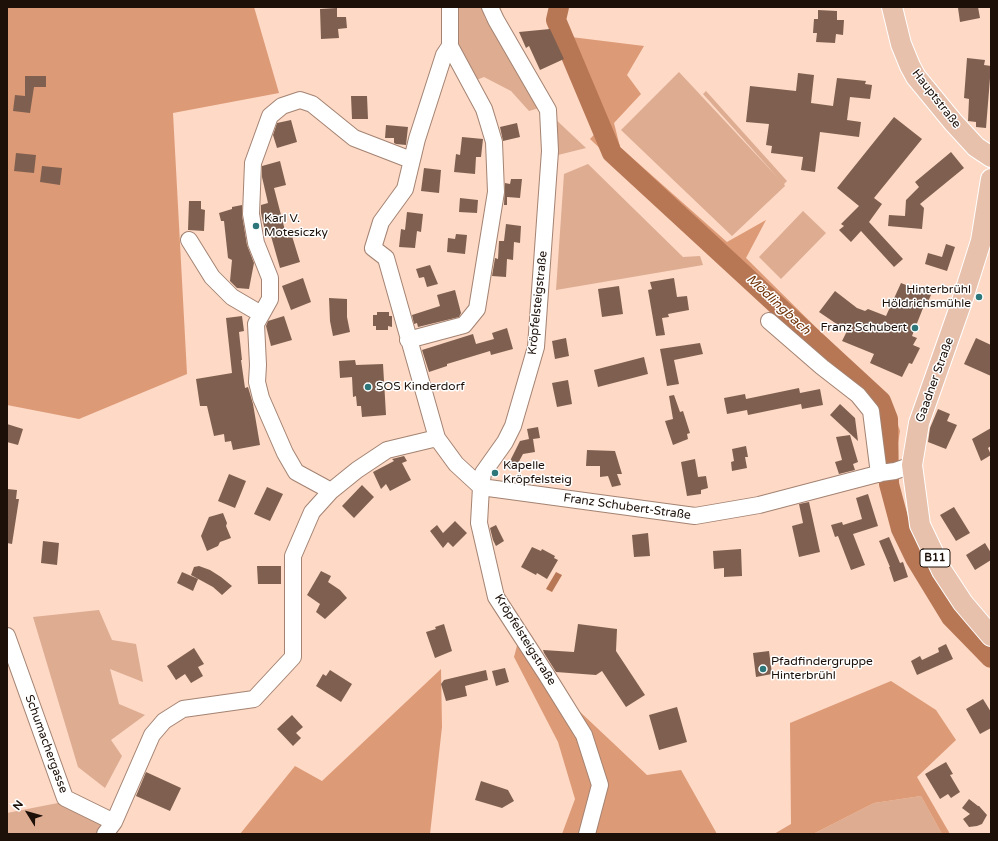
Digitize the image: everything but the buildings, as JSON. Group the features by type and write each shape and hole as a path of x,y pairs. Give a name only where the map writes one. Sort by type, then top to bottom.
{"main road":[{"name":"Hauptstraße","path":"892,7 902,44 910,66 916,77 976,147 991,157"},
{"name":"Gaadner Straße","path":"991,179 981,241 958,315 919,423 892,470 942,571 963,603 991,636"}],"street":[{"path":"408,340 464,325 477,309 496,192 494,142 484,109 450,46 450,7"},
{"name":"Kröpfelsteigstraße","path":"490,7 548,110 550,150 536,347 513,426 505,442 483,473 479,523 496,598 584,735 600,785 587,834"},
{"path":"450,46 444,55 411,160 405,189 382,222 373,248 386,258 437,438 456,464 481,487"},
{"path":"332,491 296,472 285,453 261,398 257,382 258,365 256,324 270,299 270,278 256,242 251,214 253,163 270,116 282,106 300,100 312,104 354,138 411,160"},
{"path":"189,240 212,277 232,297 261,314"},
{"path":"769,321 822,368 858,395 871,411 892,470"},
{"name":"Schumachergasse","path":"7,636 66,798 110,828 152,735 164,721 183,709 254,699 293,657 293,556 312,512 332,491 356,470 387,450 437,438"},
{"name":"Franz Schubert-Straße","path":"481,487 695,516 759,505 892,470"}],"shaded area":[{"path":"7,7 254,7 279,93 173,113 187,374 79,419 7,405"},
{"path":"453,7 482,7 485,18 539,108 529,111 511,91 484,77 474,81 456,50"},
{"path":"571,37 644,46 627,75 641,94 614,123 620,147 727,242 766,220 746,258 859,370 888,396 900,431 895,461 884,464 883,435 874,401 858,392 590,139 606,122"},
{"path":"679,72 779,179 703,94 706,91 787,181 784,184 785,186 732,236 621,130"},
{"path":"552,116 586,148 554,156"},
{"path":"588,164 683,257 700,256 703,265 556,290 564,174"},
{"path":"803,211 826,233 781,279 759,257"},
{"path":"556,572 562,575 552,592 546,589"},
{"path":"99,610 112,640 136,644 143,682 110,669 119,704 145,715 111,740 122,756 105,788 78,767 33,617"},
{"path":"519,638 543,677 647,775 681,770 717,834 562,834 575,799 558,742 514,657"},
{"path":"441,669 442,727 430,834 240,834 295,766 322,781"},
{"path":"891,681 936,710 956,740 917,777 950,834 942,834 921,796 874,803 813,834 774,834 791,824 790,723"},
{"path":"921,796 942,834 813,834 874,803"},
{"path":"63,802 117,834 7,834 7,813"}],"waterway":[{"name":"Mödlingbach","path":"559,7 556,20 612,153 881,401 888,419 889,484 901,529 915,558 951,617 991,658"}],"place":[{"name":"Karl V. Motesiczky","path":"256,226"},
{"name":"Hinterbrühl Höldrichsmühle","path":"979,297"},
{"name":"Franz Schubert","path":"915,328"},
{"name":"SOS Kinderdorf","path":"368,387"},
{"name":"Kapelle Kröpfelsteig","path":"495,473"},
{"name":"Pfadfindergruppe Hinterbrühl","path":"763,669"}]}
